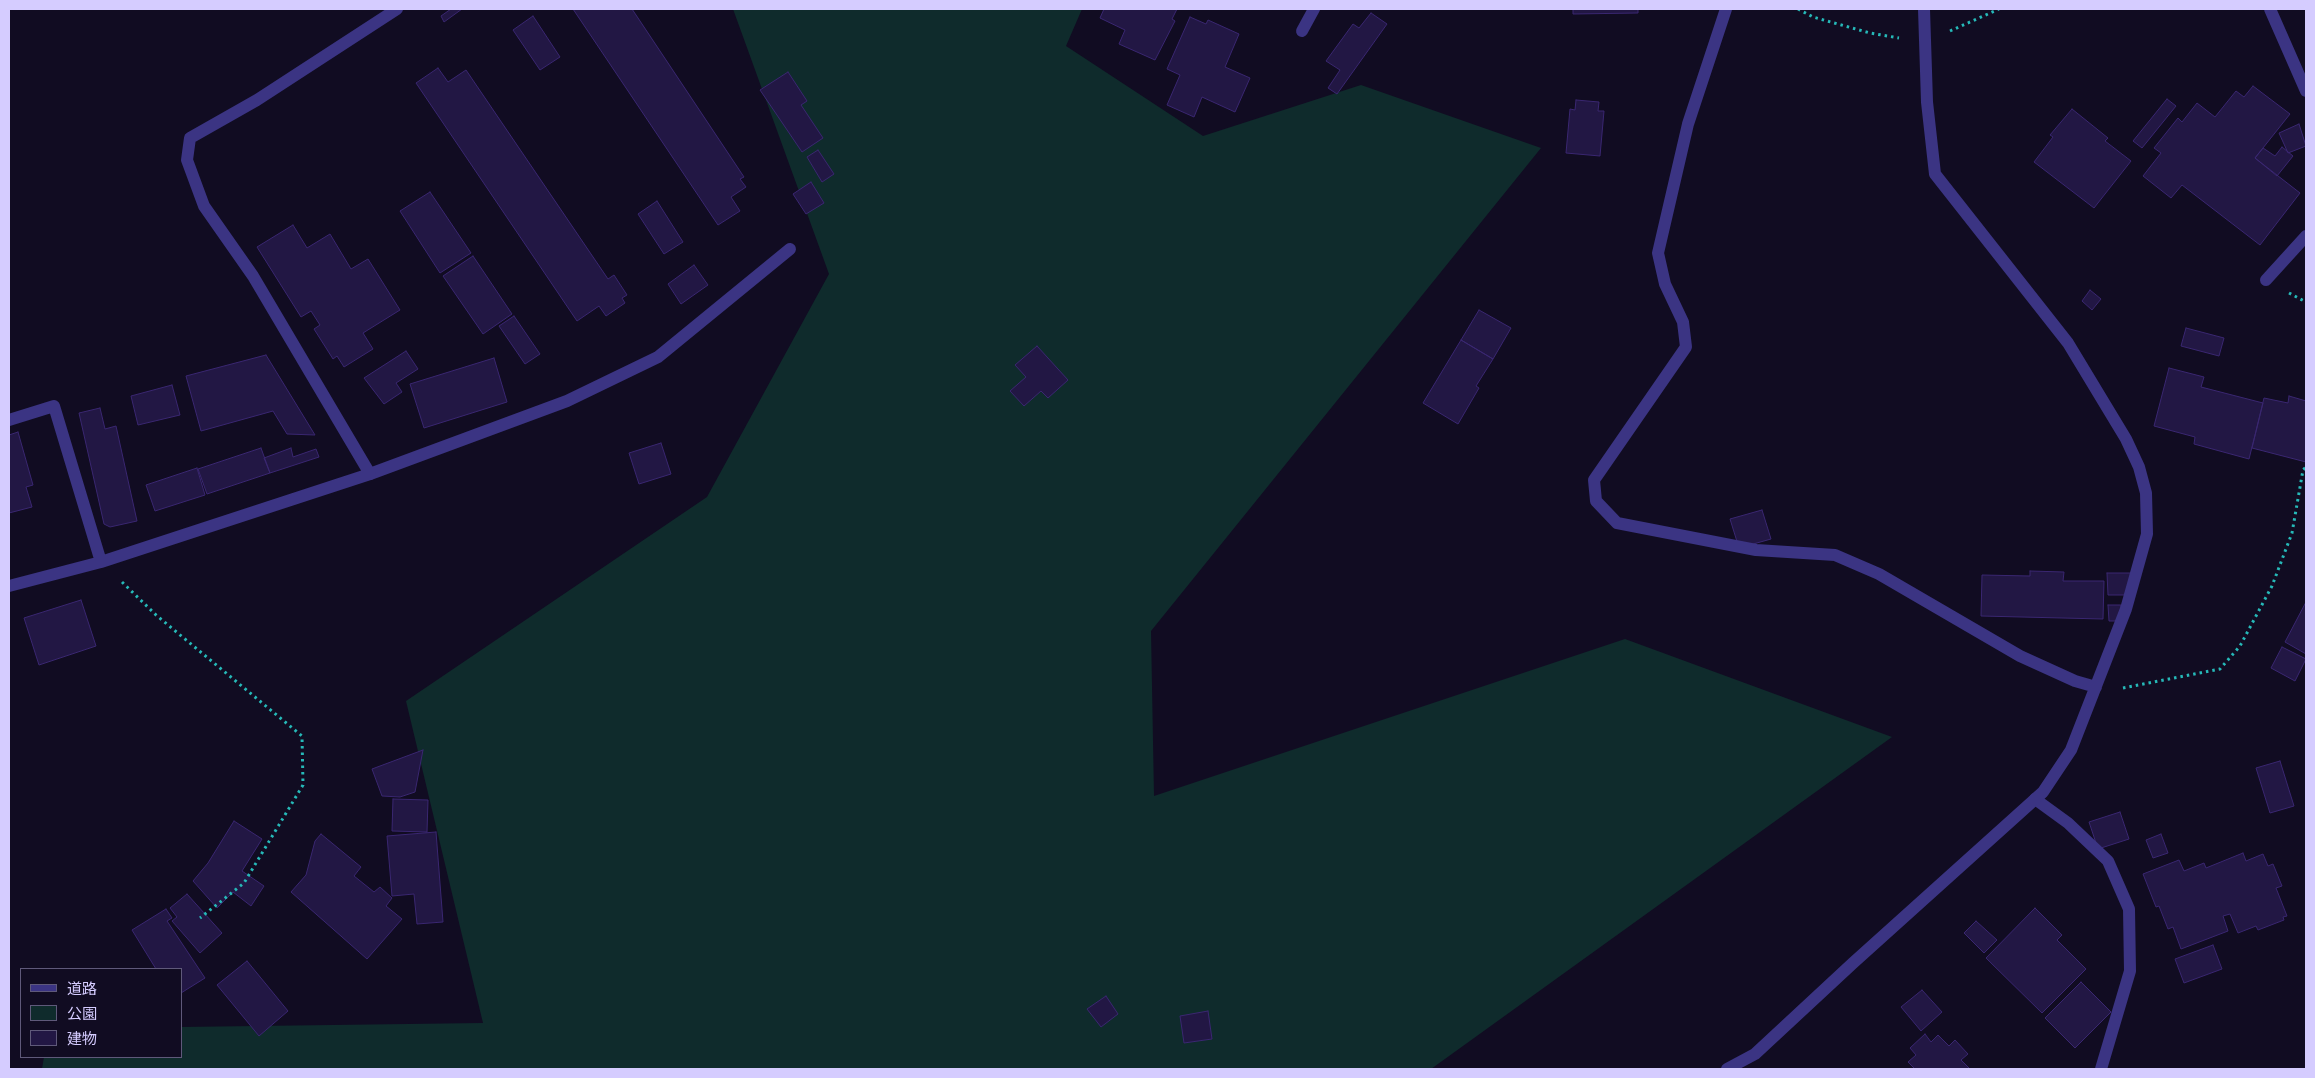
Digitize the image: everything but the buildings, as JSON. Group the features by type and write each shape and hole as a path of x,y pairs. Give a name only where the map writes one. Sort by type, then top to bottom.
{"street":[{"path":"370,474 253,276 204,206 187,160 190,138 257,100 397,9"},
{"path":"1302,31 1314,9"},
{"path":"1726,9 1688,124 1658,253 1665,284 1683,322 1686,347 1594,480 1596,501 1617,523 1756,550 1835,555 1879,574 2020,656 2094,690"},
{"path":"1728,1069 1755,1054 1853,962 2043,792 2071,750 2126,609 2147,534 2146,493 2139,467 2126,439 2068,343 1935,174 1927,102 1924,9"},
{"path":"2270,9 2306,91"},
{"path":"2266,280 2306,236"},
{"path":"9,586 102,562 370,474 566,401 658,357 790,248"},
{"path":"9,420 54,406 102,562"},
{"path":"2035,799 2068,823 2108,860 2129,909 2130,970 2101,1069"}],"path":[{"path":"2094,690 2220,669 2240,646 2272,586 2292,533 2303,470 2306,467"},
{"path":"102,562 156,616 302,736 303,785 244,883 200,918"}],"green space":[{"path":"733,9 1082,9 1066,46 1203,136 1361,85 1541,148 1151,631 1154,796 1625,639 1892,737 1431,1069 42,1069 44,1058 182,1058 182,1027 483,1023 406,701 707,497 829,274"}]}
